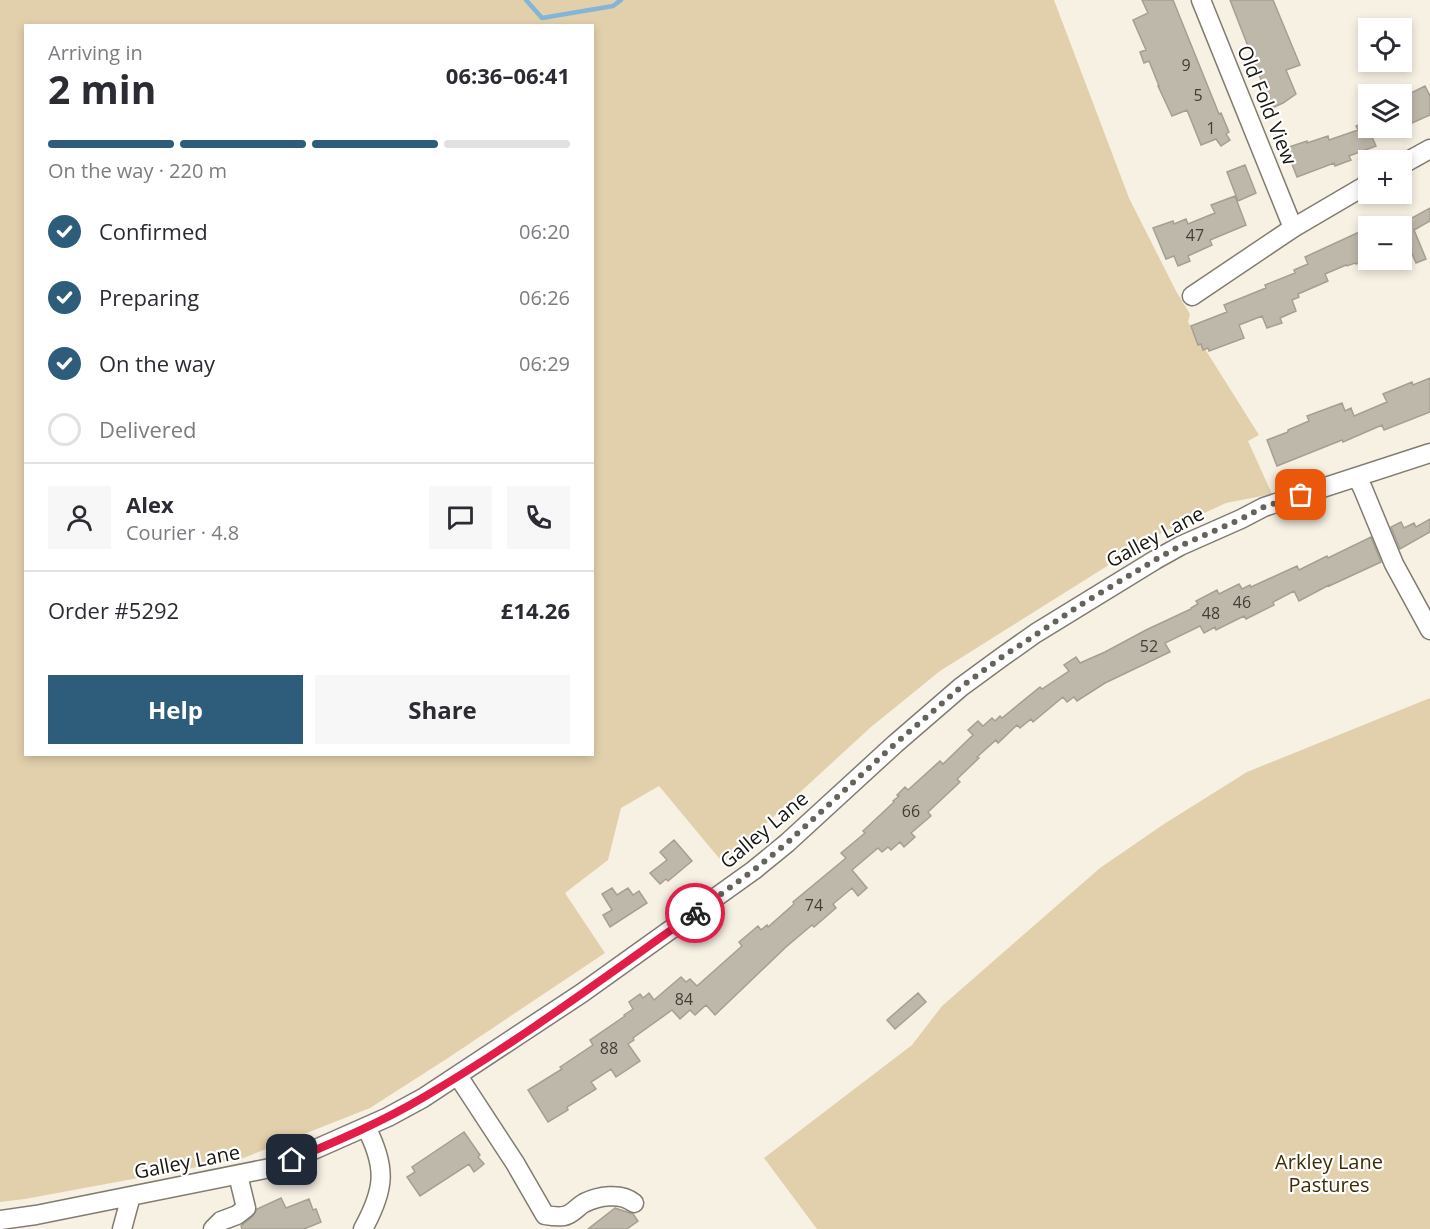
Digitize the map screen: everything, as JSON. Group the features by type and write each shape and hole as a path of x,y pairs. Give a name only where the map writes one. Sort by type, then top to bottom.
{"street":[{"name":"Old Fold View","path":"1201,0 1293,228"},
{"path":"1412,159 1430,149"},
{"path":"1192,296 1293,228 1358,190"},
{"name":"Galley Lane","path":"0,1220 36,1215 275,1167 388,1117 458,1076 582,993 754,870 961,687 1036,633 1180,546 1264,507 1430,453"},
{"path":"1357,477 1394,564 1430,630"},
{"path":"458,1076 515,1163 543,1222 566,1216 572,1220 584,1203 600,1198 616,1196 628,1198 634,1203"},
{"path":"363,1229 373,1211 381,1177 381,1163 366,1126"},
{"path":"213,1229 221,1221 237,1215 246,1208 238,1175"},
{"path":"122,1229 131,1196"}],"green space":[{"path":"0,0 1054,0 1129,198 1190,314 1188,322 1259,435 1248,441 1272,494 1226,503 1155,536 940,671 871,727 723,863 659,786 621,808 608,860 565,893 605,953 370,1108 241,1159 0,1202"},
{"name":"Arkley Lane Pastures","path":"1430,698 1430,1229 817,1229 764,1158 912,1045 942,1006 1100,868 1164,824 1247,772"}],"building":[{"path":"1142,0 1173,0 1219,114 1221,113 1229,132 1226,134 1230,140 1221,146 1216,139 1201,145 1187,110 1172,116 1149,61 1144,63 1140,52 1146,50 1133,20 1148,13"},
{"path":"1230,0 1273,0 1300,65 1286,70 1296,94 1272,108"},
{"path":"1425,86 1430,96 1430,115 1412,123 1412,92"},
{"path":"1358,130 1358,138 1372,138 1376,146 1358,150 1358,153 1349,156 1351,160 1335,166 1334,163 1297,177 1286,148 1328,136 1329,140"},
{"path":"1245,165 1256,193 1238,201 1227,172"},
{"path":"1235,196 1246,225 1210,240 1212,245 1188,256 1190,261 1178,266 1174,256 1166,259 1153,228 1186,219 1188,224 1215,213 1211,205"},
{"path":"1430,208 1430,221 1414,230 1426,259 1416,263 1412,254 1412,218"},
{"path":"1358,233 1358,263 1346,265 1325,274 1328,281 1298,294 1299,297 1292,300 1296,311 1280,318 1282,323 1267,328 1262,316 1239,325 1244,338 1209,351 1208,348 1203,350 1201,344 1198,345 1191,326 1227,312 1224,305 1295,273 1294,270 1308,264 1305,257"},
{"path":"1430,378 1430,412 1384,430 1382,425 1277,466 1267,440 1309,421 1307,416 1342,403 1345,411 1351,408 1354,416 1387,402 1383,394 1412,382 1413,385"},
{"path":"1430,519 1430,532 1400,549 1391,527 1401,522 1404,528 1414,523 1416,527"},
{"path":"1371,537 1381,562 1299,601 1294,591 1273,602 1274,605 1246,619 1244,616 1216,630 1215,627 1204,633 1200,626 1165,643 1170,652 1105,683 1077,701 1074,697 1067,702 1063,697 1033,722 1031,719 1020,728 1017,725 998,743 996,740 977,757 979,758 957,779 960,782 928,812 931,816 911,833 915,837 904,847 900,842 891,850 888,847 882,852 878,848 852,870 867,888 858,896 852,888 833,904 836,908 786,947 715,1015 706,1005 695,1015 690,1010 680,1019 672,1010 633,1038 634,1040 628,1044 640,1061 616,1077 611,1069 591,1082 596,1089 548,1122 528,1090 562,1069 560,1067 593,1045 590,1040 633,1009 629,1002 640,994 643,998 649,993 654,1000 681,977 686,982 690,979 697,986 742,946 739,942 758,926 761,930 767,925 768,927 794,904 793,902 846,858 841,853 865,833 863,831 894,802 905,787 908,790 940,761 943,764 973,735 968,730 978,721 983,726 992,718 995,721 1000,716 1002,718 1040,687 1042,689 1069,671 1064,665 1076,657 1080,663 1105,652 1191,609 1198,604 1196,601 1217,590 1219,594 1239,584 1242,589 1250,585 1251,587 1297,566 1299,570 1327,556 1328,558"},
{"path":"674,840 692,861 668,881 666,879 660,884 650,873 667,860 660,852"},
{"path":"612,888 617,895 628,888 633,895 639,891 647,903 610,927 603,915 612,910 602,894"},
{"path":"918,993 926,1002 895,1029 887,1020"},
{"path":"464,1132 484,1164 474,1172 469,1164 420,1196 407,1177 415,1172 412,1167"},
{"path":"281,1198 286,1208 309,1199 321,1222 304,1229 242,1229 241,1226 253,1216 257,1209"},
{"path":"615,1208 633,1214 638,1221 627,1229 588,1229"}],"waterway":[{"path":"526,0 542,18 613,6 621,0"}],"way so far":[{"path":"695,913 787,843 961,687 1036,633 1180,546 1264,507 1301,495"}],"route":[{"path":"292,1160 388,1117 423,1098 516,1038 695,913"}]}
